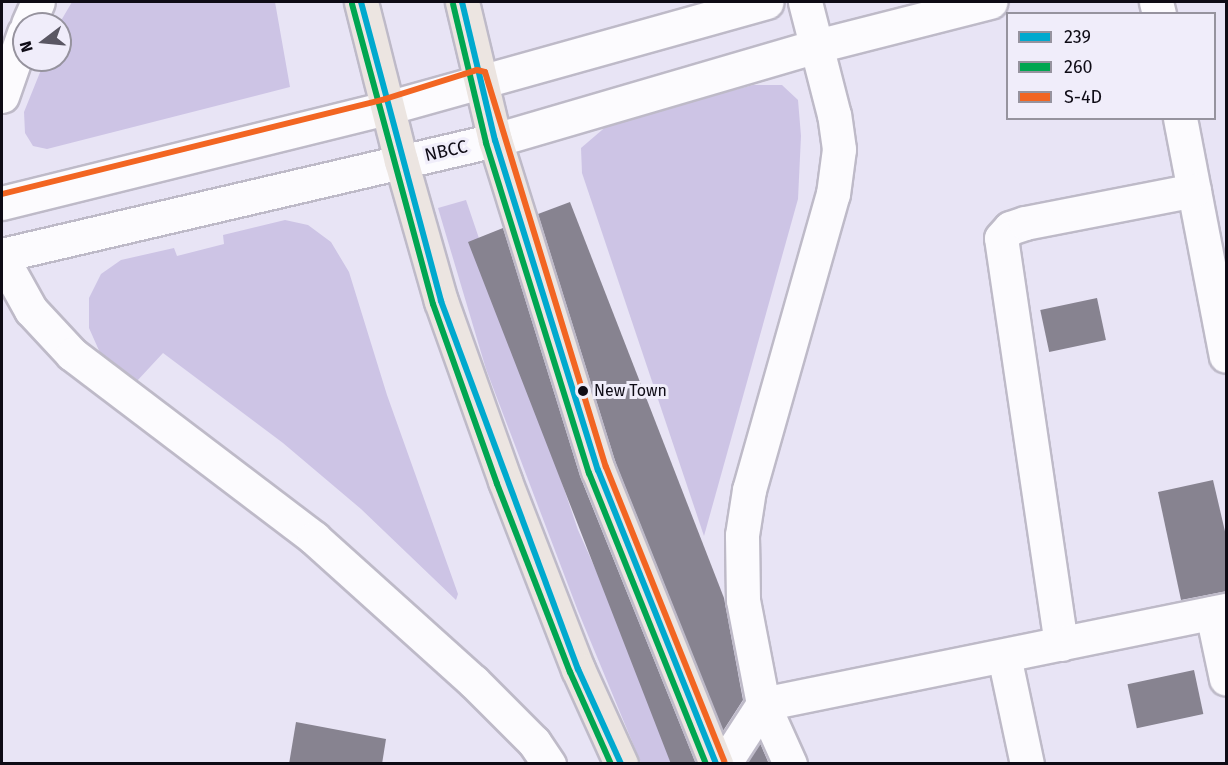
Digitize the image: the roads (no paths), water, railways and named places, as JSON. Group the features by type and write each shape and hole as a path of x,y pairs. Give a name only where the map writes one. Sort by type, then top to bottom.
{"main road":[{"path":"361,2 401,161 441,301 505,481 578,669 621,764"},
{"path":"462,2 495,140 598,470 671,659 716,764"}],"street":[{"path":"2,203 387,108 479,80 766,2"},
{"path":"790,764 763,704 743,600 742,535 749,490 833,194 838,149 817,46 805,2"},
{"name":"NBCC","path":"2,257 495,140 817,46 990,2"},
{"path":"2,96 12,67"},
{"path":"1180,120 1227,356"},
{"path":"1061,644 1001,238 1010,228 1024,223 1194,190"},
{"path":"2,257 31,310 72,354 330,552 473,681 534,742 549,764"},
{"path":"724,764 763,704 1219,612 1227,678"},
{"path":"1004,656 1027,764"}],"place":[{"name":"New Town","path":"583,391"}]}
